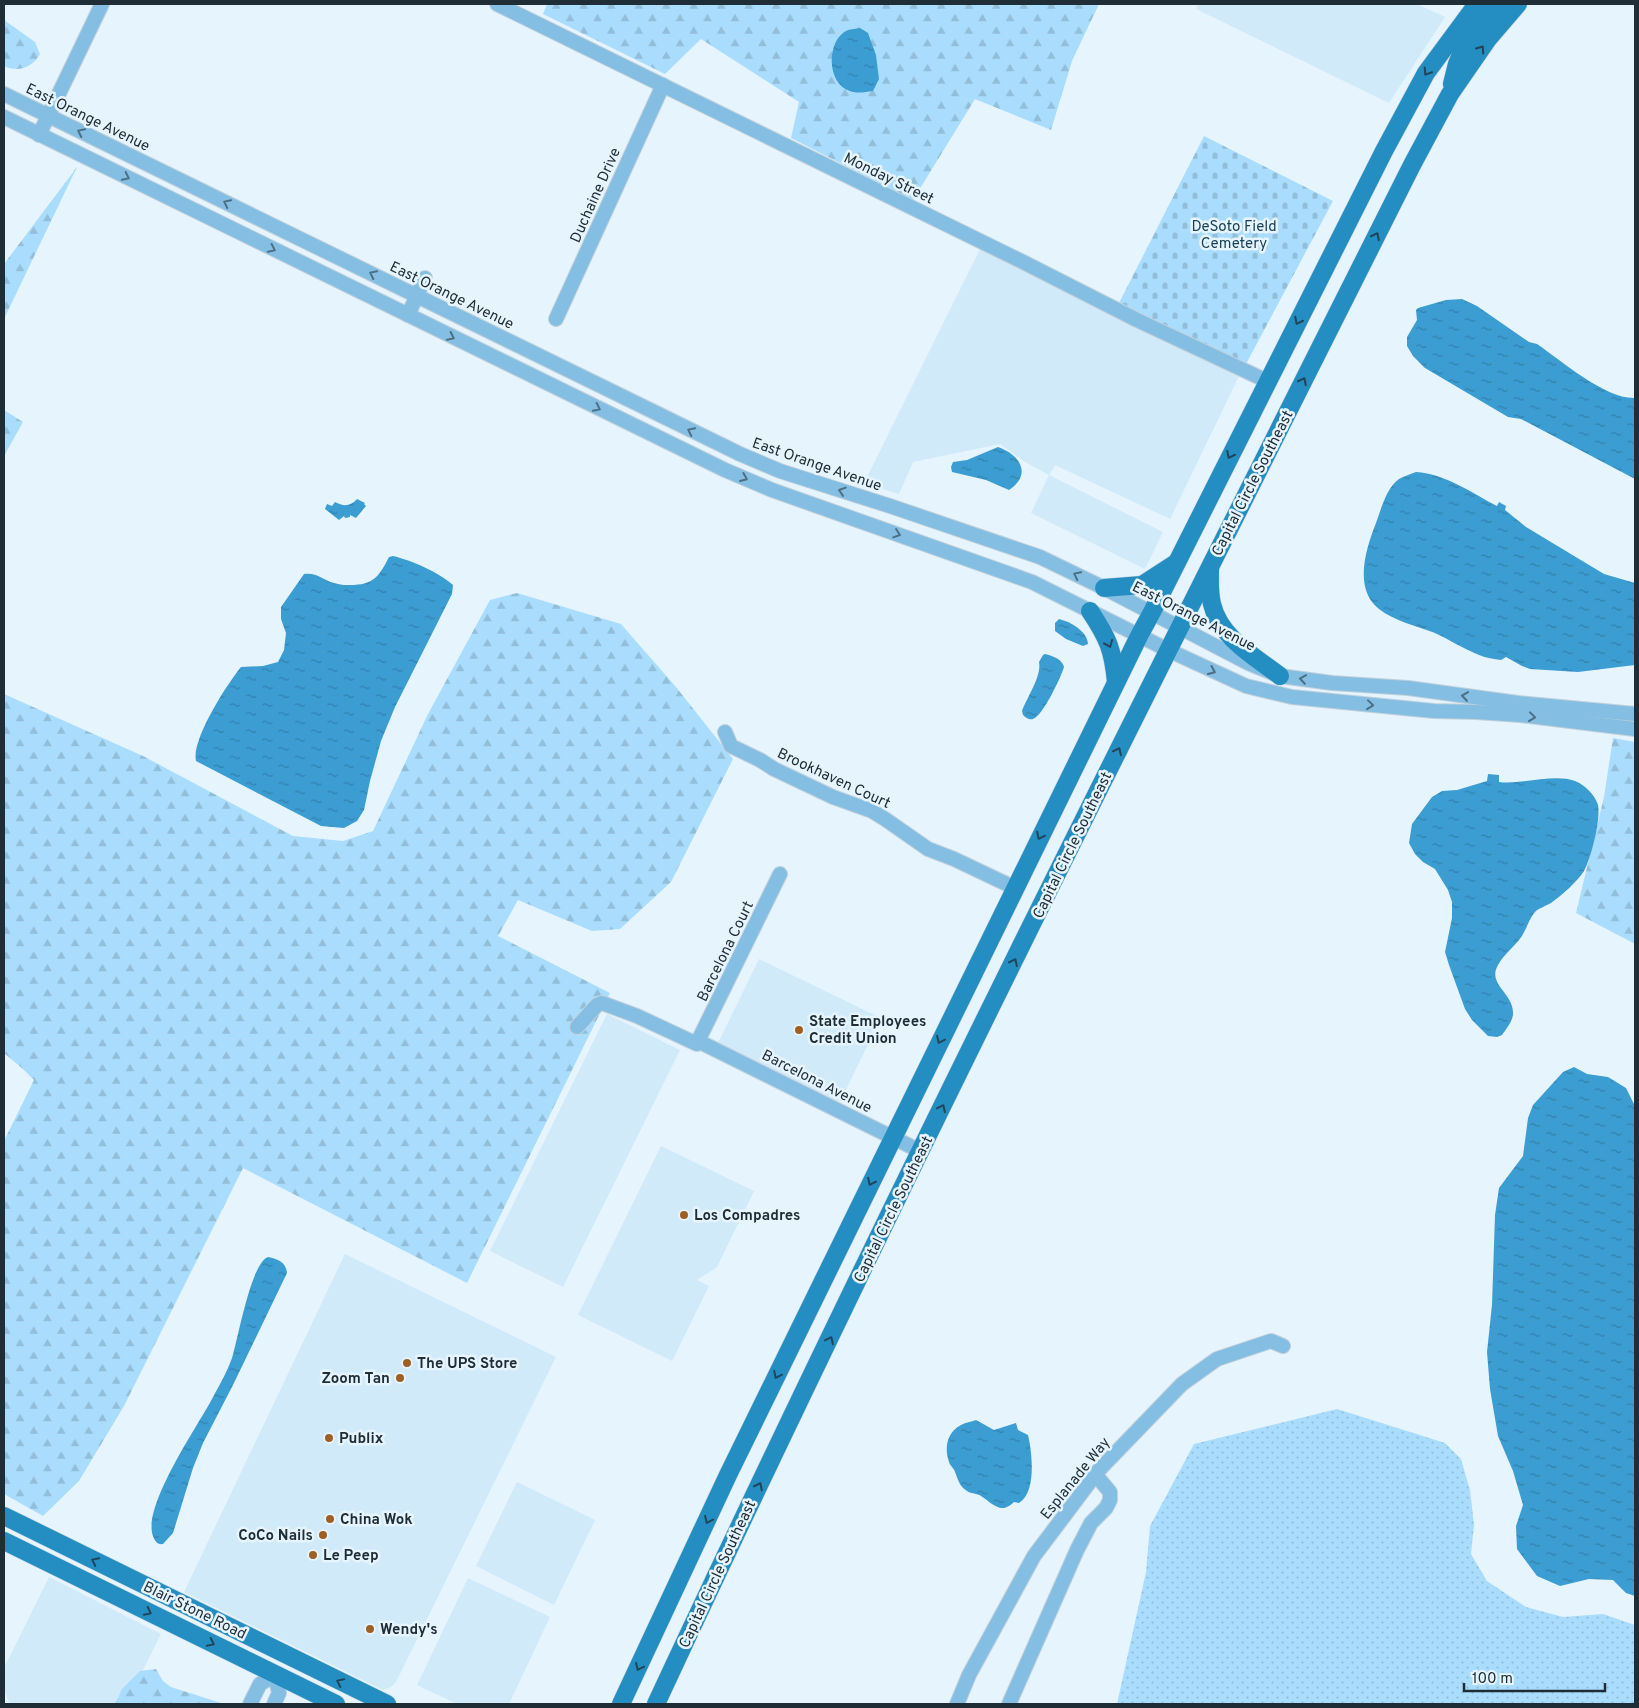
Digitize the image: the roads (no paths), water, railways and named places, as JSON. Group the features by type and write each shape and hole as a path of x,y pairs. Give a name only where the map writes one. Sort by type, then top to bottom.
{"main road":[{"name":"Capital Circle Southeast","path":"622,1704 728,1475 1139,636 1384,151 1426,73 1477,4"},
{"path":"1450,94 1463,48 1497,4"},
{"name":"Capital Circle Southeast","path":"656,1704 741,1520 920,1151 1178,627 1412,165 1450,94 1488,39 1518,4"},
{"path":"1104,588 1142,585 1177,563"},
{"path":"1210,566 1212,604 1217,619 1224,630 1237,643 1280,676"},
{"path":"1090,611 1112,648 1116,682"},
{"name":"Blair Stone Road","path":"4,1516 387,1704"},
{"name":"Blair Stone Road","path":"4,1541 336,1704"},
{"path":"275,1675 285,1655"}],"street":[{"path":"39,135 102,4"},
{"name":"Monday Street","path":"497,4 1024,262 1137,320 1267,382"},
{"name":"Duchaine Drive","path":"556,319 662,85"},
{"name":"East Orange Avenue","path":"4,94 748,458 780,471 1005,544 1040,558 1152,612 1248,663 1280,676 1408,688 1518,703 1635,714"},
{"path":"4,117 732,474 772,490 1032,582 1139,636 1246,686 1292,697 1434,711 1520,715 1635,729"},
{"path":"408,315 425,278"},
{"name":"Brookhaven Court","path":"725,732 731,746 833,797 872,812 928,849 954,859 1015,888"},
{"name":"Barcelona Court","path":"698,1042 780,874"},
{"name":"Barcelona Avenue","path":"577,1028 597,1004 602,1003 698,1042 920,1151"},
{"name":"Esplanade Way","path":"957,1704 969,1675 1034,1556 1095,1474 1182,1384 1217,1359 1271,1341 1283,1346"},
{"path":"1009,1704 1084,1534 1091,1523 1106,1508 1110,1500 1110,1492 1095,1474"},
{"path":"250,1704 260,1684 275,1675 279,1693 274,1704"}],"water":[{"path":"860,28 868,33 876,55 879,79 873,91 859,93 842,87 836,80 832,61 836,42 841,35 848,30"},
{"path":"1462,299 1477,306 1529,342 1537,344 1597,386 1623,397 1635,398 1635,479 1521,419 1508,417 1425,368 1413,356 1407,346 1407,337 1417,320 1416,310 1446,300"},
{"path":"998,447 1013,455 1021,466 1020,478 1009,490 986,480 952,472 953,462 967,460"},
{"path":"1416,472 1448,480 1497,506 1499,502 1506,506 1505,510 1526,527 1604,574 1635,583 1635,665 1578,672 1530,669 1506,657 1501,660 1479,655 1435,633 1392,617 1379,609 1371,601 1366,591 1364,580 1364,568 1369,544 1387,493 1399,479"},
{"path":"357,499 365,503 366,506 356,518 350,515 350,517 345,518 344,516 339,520 325,509 327,504 332,506 335,502 347,505"},
{"path":"393,556 441,576 453,585 452,594 395,707 381,741 364,810 357,821 344,828 321,826 196,761 196,752 204,727 227,686 241,667 263,666 278,662 284,650 286,633 281,619 281,607 304,574 313,574 341,585 358,585 370,581 378,575 389,557"},
{"path":"1059,619 1068,622 1082,631 1088,644 1083,646 1066,639 1055,631 1055,623"},
{"path":"1045,654 1059,660 1064,667 1056,687 1042,711 1033,719 1029,719 1023,715 1022,711 1036,680 1039,662"},
{"path":"1488,774 1499,775 1499,782 1557,778 1575,781 1592,794 1597,801 1599,811 1595,839 1584,871 1560,896 1535,912 1522,936 1498,965 1495,972 1496,978 1512,1005 1513,1015 1502,1035 1497,1037 1488,1036 1472,1020 1465,1009 1445,952 1452,918 1452,902 1448,890 1435,869 1423,862 1415,854 1409,843 1412,824 1432,797 1442,791 1457,790 1487,781"},
{"path":"1574,1067 1587,1074 1608,1077 1626,1088 1635,1106 1635,1596 1626,1593 1613,1580 1589,1579 1560,1586 1537,1576 1517,1549 1516,1526 1523,1505 1513,1471 1498,1436 1490,1389 1487,1352 1492,1305 1495,1215 1499,1188 1523,1156 1528,1118 1533,1105 1563,1072"},
{"path":"268,1257 281,1262 285,1266 287,1273 203,1443 193,1468 173,1533 163,1544 159,1544 153,1536 152,1523 155,1506 173,1467 228,1368 256,1273 262,1262"},
{"path":"976,1420 994,1430 1016,1423 1018,1430 1028,1435 1032,1461 1031,1481 1025,1498 1019,1503 1014,1502 1005,1508 997,1507 979,1495 970,1493 959,1482 948,1457 948,1441 956,1428"}],"place":[{"name":"State Employees Credit Union","path":"799,1030"},
{"name":"Los Compadres","path":"684,1215"},
{"name":"The UPS Store","path":"407,1363"},
{"name":"Zoom Tan","path":"400,1378"},
{"name":"Publix","path":"329,1438"},
{"name":"China Wok","path":"330,1519"},
{"name":"CoCo Nails","path":"323,1535"},
{"name":"Le Peep","path":"313,1555"},
{"name":"Wendy's","path":"370,1629"}],"park label":[{"name":"DeSoto Field Cemetery","path":"1234,234"}]}
